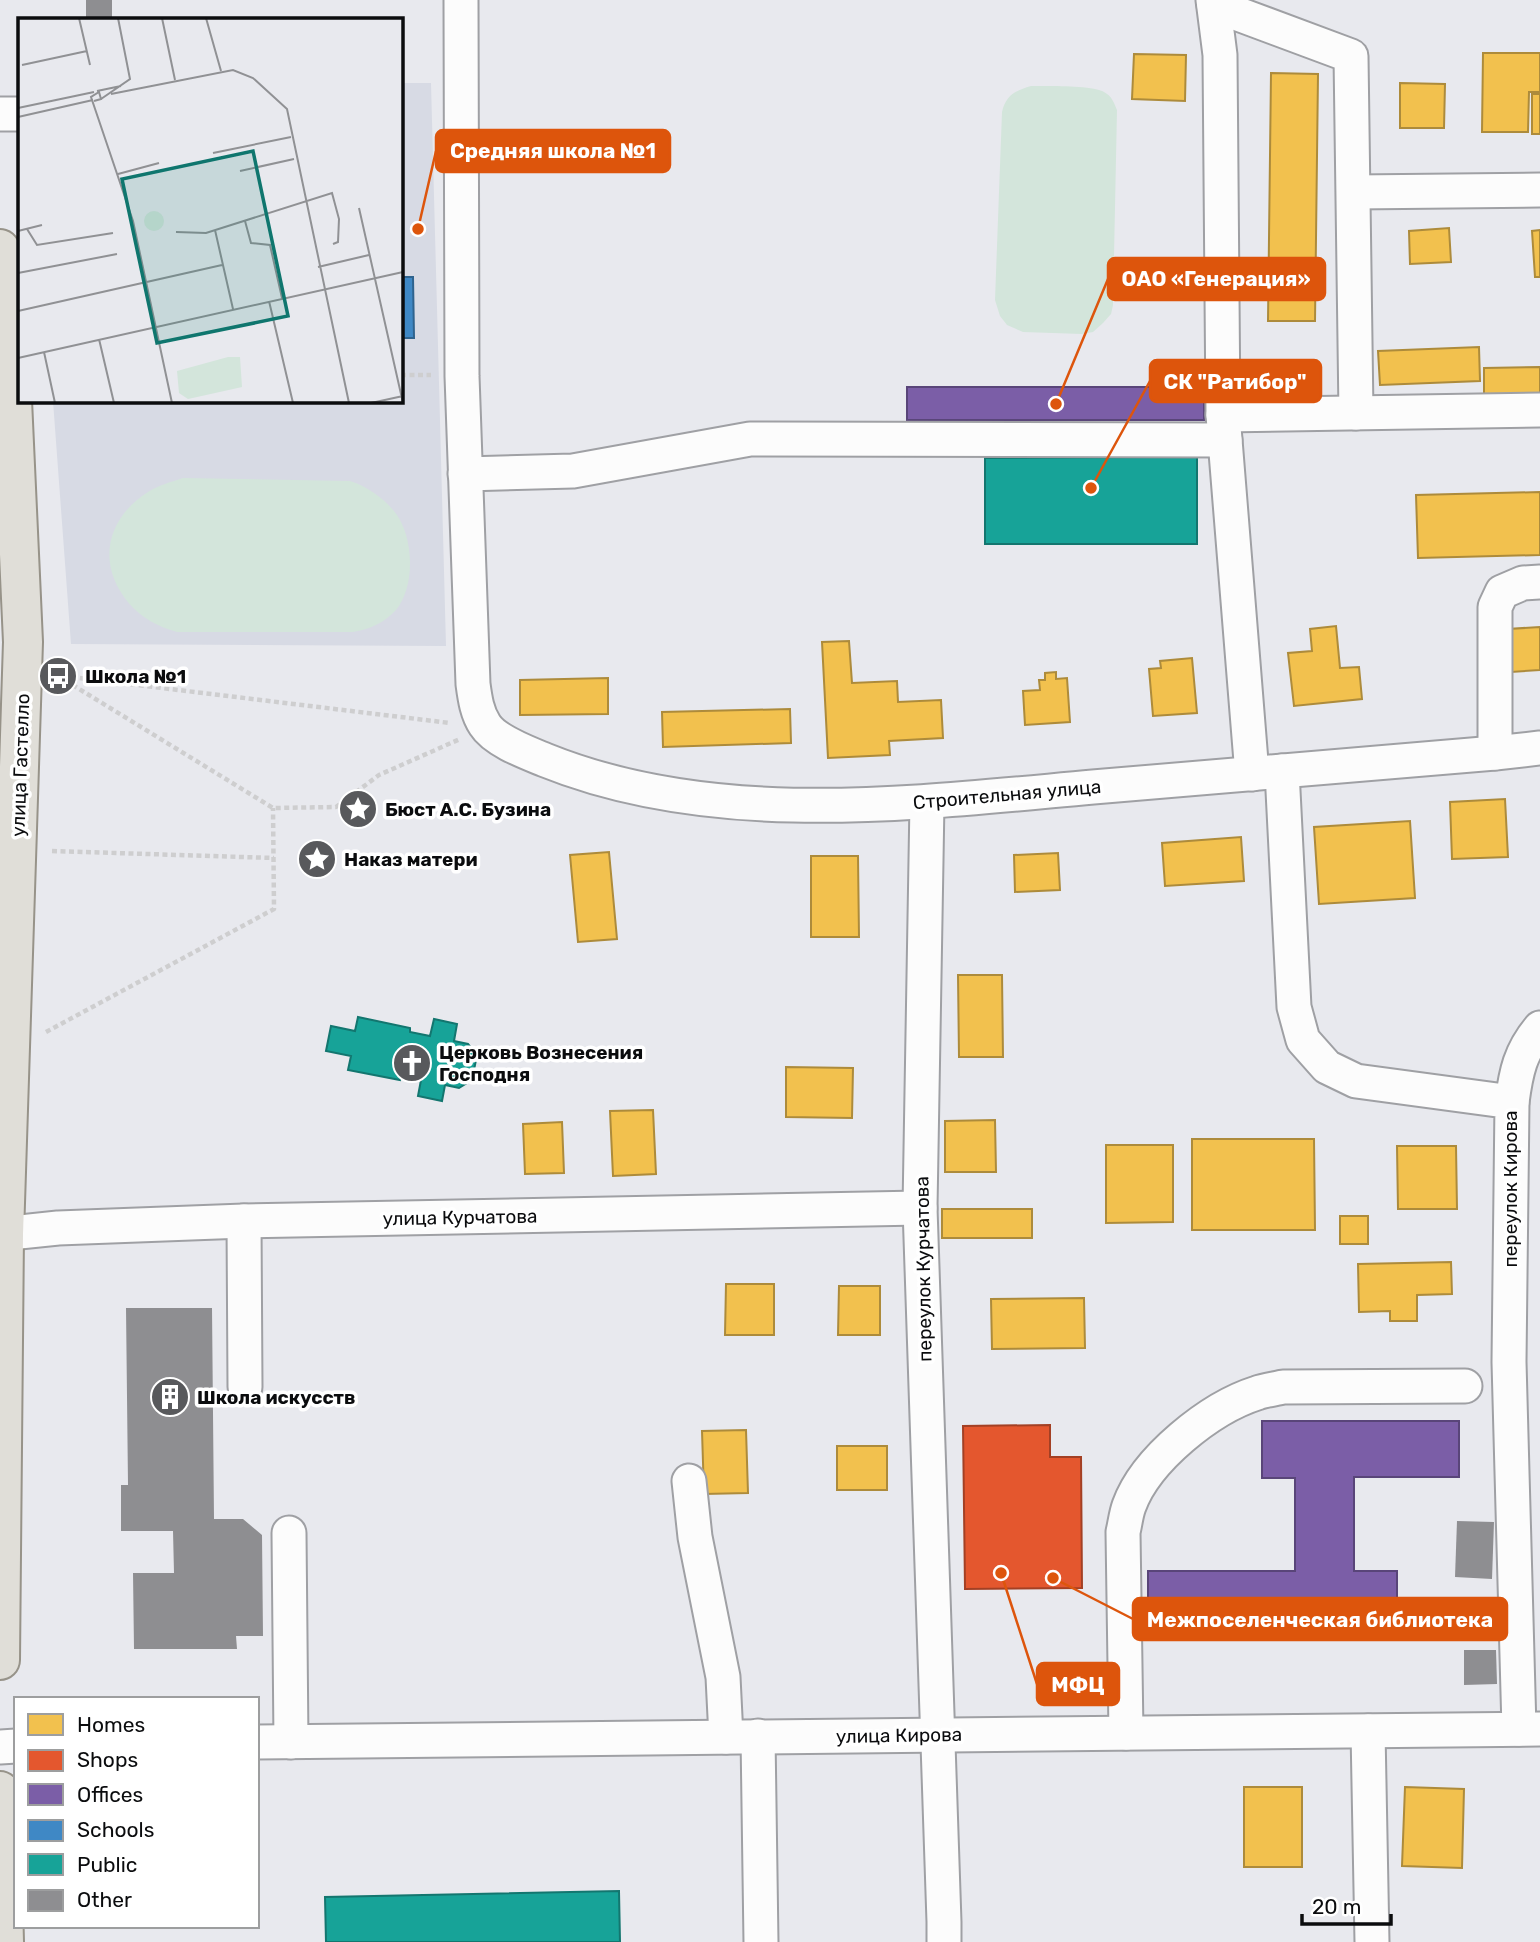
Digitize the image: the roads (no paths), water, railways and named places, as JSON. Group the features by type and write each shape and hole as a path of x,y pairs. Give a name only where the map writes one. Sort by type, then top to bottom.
{"main road":[{"name":"улица Гастелло","path":"0,249 11,378 9,503 22,593 23,681 2,1234 0,1660"},
{"path":"0,1791 4,1942"}],"street":[{"path":"461,0 462,376 465,474 573,471 750,439 1224,427 1356,413 1540,410"},
{"path":"1214,3 1351,56 1356,413"},
{"name":"переулок Кирова","path":"1214,3 1220,55 1224,427 1294,1007 1303,1040 1327,1067 1356,1081 1512,1102 1508,1362 1530,1729"},
{"path":"0,114 18,114"},
{"path":"1354,192 1540,190"},
{"name":"Строительная улица","path":"465,474 473,684 477,709 486,728 514,747 572,771 659,792 724,801 813,806 926,802 1540,748"},
{"path":"1495,754 1495,607 1502,592 1523,583 1540,582"},
{"name":"переулок Курчатова","path":"926,802 920,1208 944,1942"},
{"path":"1512,1102 1516,1071 1527,1044 1540,1028"},
{"name":"улица Курчатова","path":"2,1234 58,1228 244,1221 920,1208"},
{"path":"244,1221 245,1387"},
{"path":"1126,1733 1123,1532 1129,1506 1142,1482 1161,1457 1192,1429 1256,1393 1283,1387 1465,1386"},
{"path":"689,1481 695,1536 723,1677 742,1737 761,1942"},
{"path":"289,1533 292,1742"},
{"name":"улица Кирова","path":"259,1742 1530,1729"},
{"path":"1368,1731 1372,1942"}],"place":[{"name":"Средняя школа №1","path":"418,229"},
{"name":"ОАО «Генерация»","path":"1056,404"},
{"name":"СК \"Ратибор\"","path":"1091,488"},
{"name":"Школа №1","path":"58,676"},
{"name":"Бюст А.С. Бузина","path":"358,809"},
{"name":"Наказ матери","path":"317,859"},
{"name":"Церковь Вознесения Господня","path":"412,1063"},
{"name":"Школа искусств","path":"170,1397"},
{"name":"МФЦ","path":"1001,1573"},
{"name":"Межпоселенческая библиотека","path":"1053,1578"}]}
